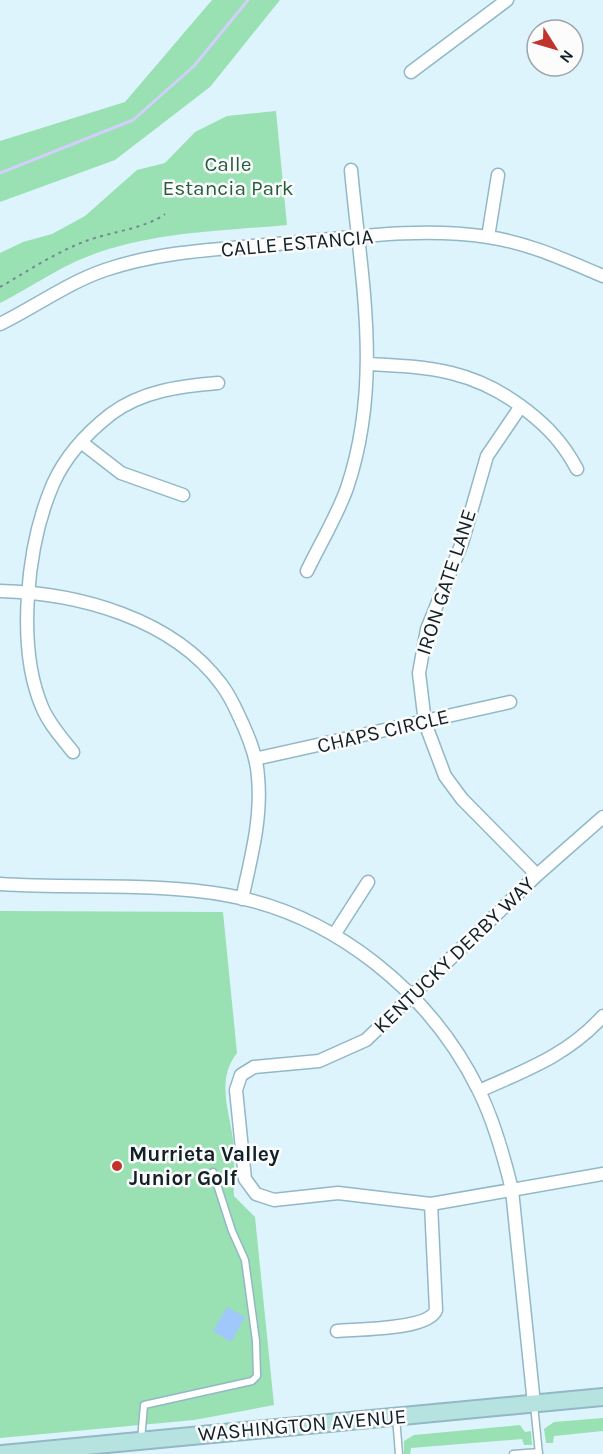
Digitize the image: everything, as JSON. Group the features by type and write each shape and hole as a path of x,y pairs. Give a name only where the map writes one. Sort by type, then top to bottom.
{"main road":[{"name":"WASHINGTON AVENUE","path":"2,1454 603,1397"}],"street":[{"path":"411,72 507,0"},
{"path":"307,571 346,490 365,415 369,364 366,309 351,170"},
{"path":"488,237 498,175"},
{"name":"CALLE ESTANCIA","path":"0,324 63,287 127,263 190,252 357,237 443,232 488,237 542,249 603,276"},
{"path":"369,364 433,368 469,376 486,383 546,425 564,444 577,469"},
{"path":"73,752 43,709 32,676 27,646 34,555 43,513 54,483 81,442 113,413 139,398 175,386 218,383"},
{"name":"IRON GATE LANE","path":"521,406 487,456 462,543 427,629 419,673 425,723 445,776 469,807 537,875"},
{"path":"81,442 121,473 183,495"},
{"path":"0,591 30,592 102,607 144,624 172,640 221,684 245,728 255,759 258,817 242,899"},
{"name":"CHAPS CIRCLE","path":"255,759 425,723 510,702"},
{"name":"KENTUCKY DERBY WAY","path":"431,1204 338,1193 274,1200 256,1194 245,1179 236,1090 241,1075 254,1067 319,1061 366,1040 537,875 603,817"},
{"path":"334,935 369,882"},
{"path":"0,884 156,889 242,899 309,922 334,935 414,996 435,1023 479,1091 512,1190 534,1404"},
{"path":"479,1091 553,1058 585,1037 603,1016"},
{"path":"337,1330 408,1325 429,1320 434,1316 436,1310 431,1204 603,1174"}],"lane":[{"path":"141,1440 144,1405 242,1384 252,1381 257,1376 256,1341 245,1260 232,1231 213,1172"},
{"path":"513,1454 539,1453 534,1404"},
{"path":"396,1417 399,1454"}],"path":[{"path":"0,287 65,249 121,229 156,221 165,214"}],"green space":[{"path":"212,0 280,0 210,87 115,160 0,202 0,141 125,102"},
{"name":"Calle Estancia Park","path":"276,111 287,225 161,237 113,248 66,266 0,303 0,253 23,242 52,234 85,216 137,170 165,163 195,132 227,116"},
{"name":"Murrieta Valley Junior Golf","path":"0,911 223,912 237,1053 230,1064 225,1087 234,1149 234,1196 255,1217 274,1405 194,1420 0,1438"},
{"path":"603,1418 603,1431 554,1436 553,1443 546,1443 544,1429 554,1422"},
{"path":"520,1425 525,1432 531,1431 532,1445 524,1445 522,1439 411,1448 410,1454 404,1454 404,1441 414,1435"}],"building":[{"path":"227,1307 245,1317 231,1342 213,1331"}],"waterway":[{"path":"0,173 133,120 194,66 248,0"}],"place":[{"name":"Murrieta Valley Junior Golf","path":"117,1166"}]}
